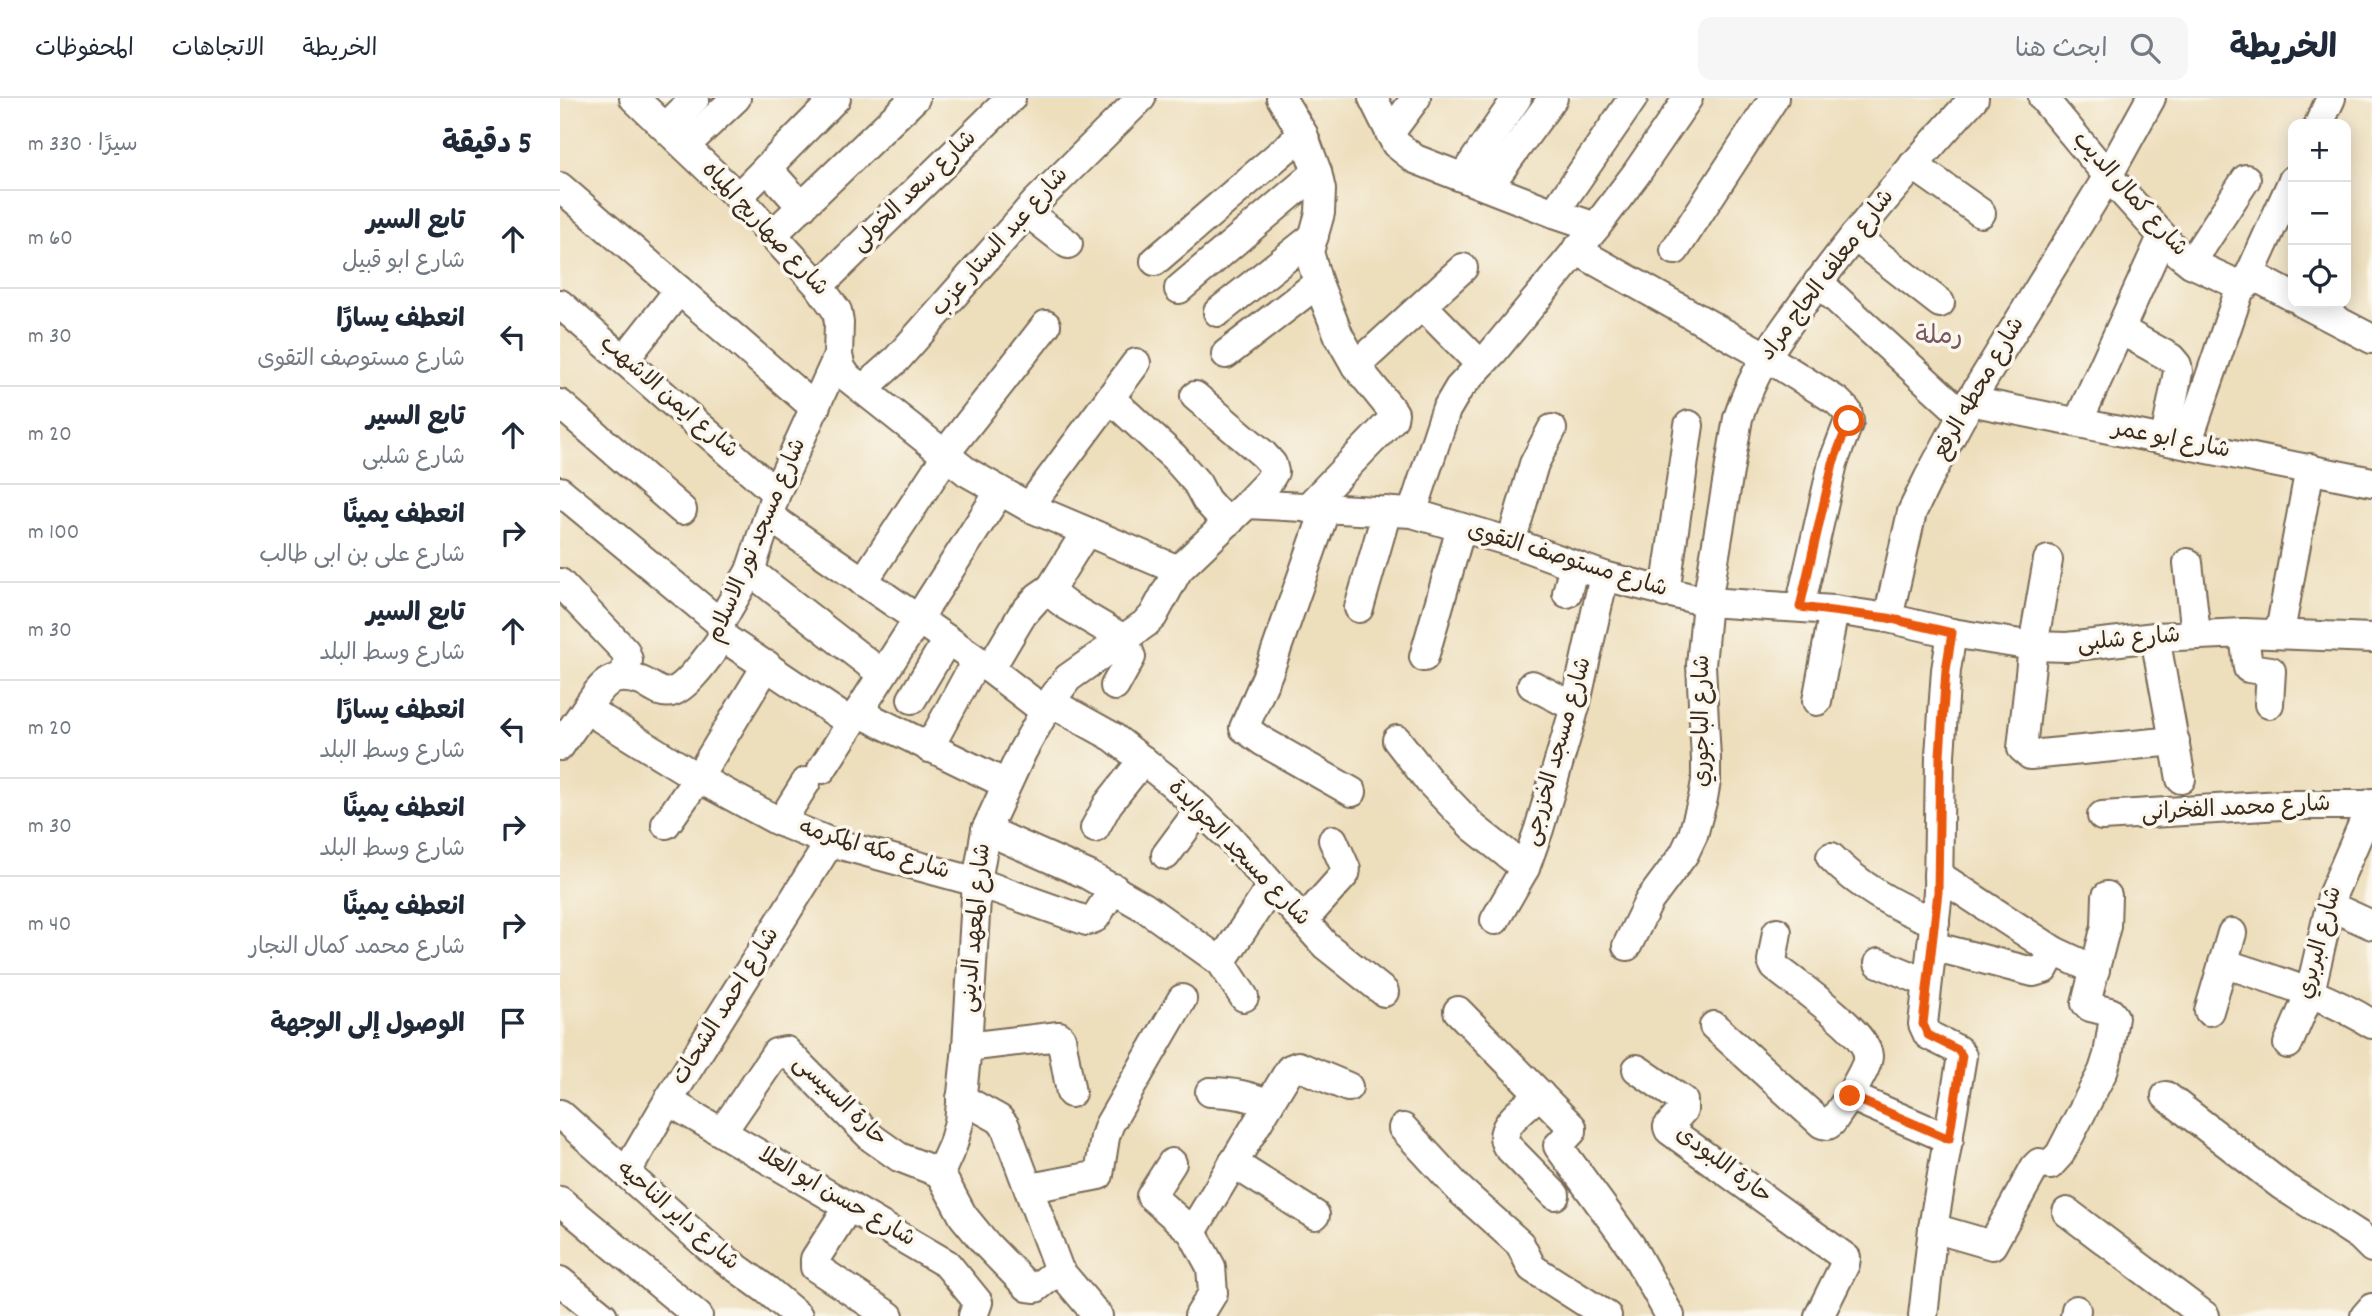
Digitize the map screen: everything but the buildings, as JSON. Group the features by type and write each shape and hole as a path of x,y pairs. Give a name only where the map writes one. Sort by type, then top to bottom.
{"street":[{"name":"شارع صهاريج المياه","path":"634,98 738,197 819,286 837,311 838,356"},
{"path":"676,137 695,98"},
{"path":"676,137 736,98"},
{"path":"738,197 836,98"},
{"path":"772,235 915,98"},
{"name":"شارع سعد الخولى","path":"819,286 1011,98"},
{"name":"شارع عبد الستار عزب","path":"863,389 897,359 1027,212 1141,98"},
{"path":"1281,98 1303,134 1321,190 1320,213 1309,252 1318,283 1339,336 1356,366 1394,413 1393,419 1317,508 1269,671 1244,726 1262,741 1352,792"},
{"path":"1373,98 1396,144 1415,159 1596,227"},
{"path":"1390,133 1416,98"},
{"path":"1476,182 1517,98"},
{"path":"1476,182 1553,98"},
{"path":"1554,213 1633,98"},
{"path":"1359,608 1446,410 1459,388 1596,227 1688,98"},
{"path":"1675,250 1774,98"},
{"name":"شارع معلف الحاج مراد","path":"1707,602 1738,418 1748,389 1765,356 1854,236 1974,98"},
{"name":"شارع كمال الديب","path":"2043,98 2162,237 2191,263 2288,295"},
{"name":"شارع محطه الرفع","path":"1888,618 1912,512 1966,408 2108,176 2151,98"},
{"path":"2321,119 2331,98"},
{"path":"1155,261 1303,134"},
{"path":"1913,165 1981,213"},
{"path":"767,168 802,207"},
{"path":"1179,289 1317,172"},
{"path":"2191,263 2246,179"},
{"path":"2176,442 2246,280 2292,182"},
{"path":"560,187 815,408"},
{"path":"1027,212 1068,244"},
{"path":"1218,312 1314,236"},
{"path":"1854,236 1940,303"},
{"path":"2078,422 2162,237"},
{"path":"1576,250 1765,356 1837,401 1849,416 1833,463 1800,607"},
{"path":"1356,366 1463,268"},
{"path":"1818,282 1966,408"},
{"path":"1226,354 1318,283"},
{"path":"624,360 680,289"},
{"name":"شارع ايمن الاشهب","path":"560,304 624,360 773,505"},
{"path":"1423,306 1480,364"},
{"path":"2313,308 2372,339"},
{"path":"863,582 945,456 1046,325"},
{"path":"2121,330 2171,358 2177,365 2176,442"},
{"path":"838,356 847,377 967,472 1029,507 1178,570"},
{"name":"شارع مسجد نور الاسلام","path":"624,677 642,681 664,693 673,692 682,686 722,630 750,571 773,505 838,356"},
{"path":"1029,507 1136,363"},
{"name":"شارع المعهد الدينى","path":"940,1173 959,1122 967,1047 977,882 986,830 1006,785 1048,707 1068,678 1153,616 1178,570 1239,512 1274,472 1272,464 1195,396"},
{"path":"1110,398 1174,457 1197,483 1214,510 1239,512"},
{"path":"560,404 682,510"},
{"name":"شارع ابو عمر","path":"1966,408 2078,422 2372,482"},
{"path":"1665,593 1689,425"},
{"path":"1511,542 1534,464 1552,429"},
{"path":"2280,632 2310,468"},
{"path":"560,491 722,630 767,665 854,718 929,748 1006,785"},
{"path":"781,822 854,718 1000,491"},
{"path":"773,505 863,582 917,620"},
{"name":"شارع مستوصف التقوى","path":"1239,512 1317,508 1400,512 1511,542 1604,576 1665,593 1707,602 1834,610 1888,618"},
{"path":"1424,657 1461,528"},
{"path":"929,748 983,665 1022,615 1038,597 1051,588 1086,532"},
{"path":"2048,560 2033,646 2022,748 2030,755 2175,741"},
{"path":"2188,563 2196,634"},
{"path":"1567,593 1574,565"},
{"path":"750,571 882,674"},
{"name":"شارع مسجد الخزرجى","path":"1495,920 1524,868 1539,829 1576,707 1604,576"},
{"path":"560,583 625,651 628,660 624,677 612,679 601,686 560,746"},
{"path":"1051,588 1066,605 1124,639 1131,657 1115,686"},
{"name":"شارع الباجوري","path":"1627,946 1649,901 1684,854 1703,798 1706,759 1701,665 1707,602"},
{"path":"1818,701 1834,610"},
{"name":"شارع شلبى","path":"1888,618 1952,633 2033,646 2067,647 2155,637 2244,632 2372,638"},
{"name":"شارع مسجد الجوايدة","path":"917,620 1048,707 1113,737 1173,783 1228,836 1325,945 1384,992"},
{"path":"2244,632 2248,668 2271,671 2269,704"},
{"path":"1923,1316 1933,1228 1962,1056 1958,1050 1925,1032 1923,1024 1938,875 1940,755 1946,670 1952,633"},
{"path":"2155,637 2181,779"},
{"path":"912,699 947,640"},
{"path":"666,824 698,778 767,665"},
{"path":"1532,685 1576,707"},
{"name":"شارع مكه المكرمه","path":"586,709 698,778 781,822 830,842 977,882 1087,921 1095,918 1114,888"},
{"path":"1397,740 1429,782 1473,827 1524,868"},
{"path":"1095,828 1108,804 1143,760"},
{"name":"شارع محمد الفخرانى","path":"2102,816 2281,805 2371,804"},
{"name":"شارع البربري","path":"2288,1044 2310,992 2338,880 2371,804"},
{"path":"1166,855 1200,809"},
{"path":"986,830 1088,875 1144,906 1221,962 1244,997"},
{"path":"1303,921 1345,874 1346,869 1333,840"},
{"name":"شارع احمد الشحات","path":"626,1173 830,842"},
{"path":"1830,857 1857,880 1933,934 2032,972 2044,969 2054,951"},
{"path":"1938,875 2054,951 2095,970"},
{"path":"1221,962 1272,886"},
{"path":"1933,1228 1992,1245 2035,1167 2039,1163 2049,1166 2060,1154 2103,1071 2108,1055 2113,1017 2110,1012 2090,1007 2086,1003 2106,926 2107,897"},
{"path":"2330,906 2372,925"},
{"path":"1714,1026 1822,1124 1828,1125 1832,1122 1850,1096 1867,1060 1864,1045 1840,1019 1773,965 1777,932"},
{"path":"2209,1011 2232,933"},
{"path":"1879,963 1926,982"},
{"path":"2223,963 2310,992 2372,1024"},
{"path":"1030,1188 1099,1175 1109,1125 1182,999"},
{"path":"1458,1011 1572,1127 1572,1131 1558,1146 1631,1246 1670,1316"},
{"path":"967,1047 1059,1036 1071,1093"},
{"name":"حارة السيسى","path":"722,1132 776,1053 786,1051 872,1138 900,1157 940,1173"},
{"path":"1192,1232 1290,1069 1294,1066 1303,1067 1348,1087"},
{"name":"حارة اللبودى","path":"1637,1069 1683,1101 1683,1110 1668,1127 1669,1130 1846,1258 1819,1316"},
{"path":"1210,1092 1251,1096 1269,1104"},
{"path":"1540,1094 1503,1131 1503,1139 1555,1195"},
{"path":"1850,1096 1949,1139"},
{"path":"2166,1096 2281,1185 2360,1236 2372,1248"},
{"path":"961,1098 1002,1122 1030,1188 1059,1270 1098,1316"},
{"name":"شارع حسن ابو العلا","path":"668,1101 947,1264 978,1301 973,1316"},
{"name":"شارع داير الناحيه","path":"560,1114 712,1250 798,1316"},
{"path":"1403,1128 1461,1191 1517,1241 1532,1268 1607,1316"},
{"path":"1172,1163 1151,1196 1192,1232 1211,1267 1214,1283 1204,1308"},
{"path":"1233,1163 1315,1215"},
{"path":"940,1173 963,1216 1028,1287 1036,1288 1059,1270"},
{"path":"560,1201 698,1316"},
{"path":"849,1206 815,1259 815,1266 889,1316"},
{"path":"2067,1212 2205,1316"},
{"path":"560,1281 603,1316"},
{"path":"2365,1316 2372,1308"}],"district":[{"name":"رملة","path":"1939,337"}],"route":[{"path":"1849,421 1833,463 1800,607 1888,618 1952,633 1946,670 1940,755 1938,892 1923,1028 1928,1035 1958,1050 1962,1056 1949,1139 1850,1096"}]}
